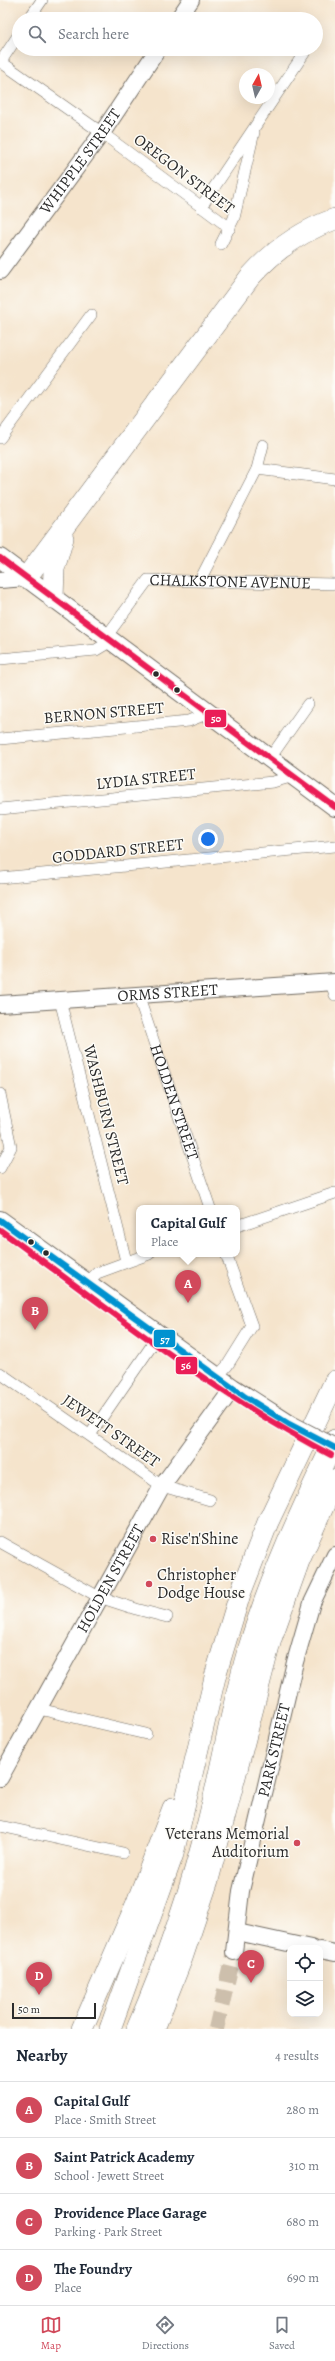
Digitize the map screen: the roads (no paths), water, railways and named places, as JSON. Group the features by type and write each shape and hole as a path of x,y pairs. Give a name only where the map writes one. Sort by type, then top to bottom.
{"highway":[{"path":"26,578 250,277 287,243 335,219"},
{"path":"53,598 52,577 55,562 76,510"},
{"path":"110,2029 172,1854 225,1641 250,1568 276,1504 335,1381"},
{"path":"137,2029 172,1940 192,1880 208,1820 238,1689 256,1624 288,1541 335,1440"},
{"path":"156,2025 189,1939 208,1880 270,1639 299,1561 335,1480"},
{"path":"82,2029 136,1905 201,1735"}],"main road":[{"path":"0,558 335,807"},
{"path":"0,1220 233,1388 289,1424 335,1448"}],"street":[{"path":"34,12 42,0"},
{"path":"183,12 191,0"},
{"path":"0,62 12,44"},
{"name":"WHIPPLE STREET","path":"0,271 102,133 153,56"},
{"path":"201,206 302,56"},
{"name":"OREGON STREET","path":"0,62 102,133 230,228"},
{"path":"221,244 230,228 255,125"},
{"path":"0,438 91,315"},
{"path":"200,580 257,469 263,445"},
{"path":"257,469 335,479"},
{"path":"0,580 26,578"},
{"name":"CHALKSTONE AVENUE","path":"109,639 148,580 335,584"},
{"path":"0,659 96,650 109,639"},
{"path":"270,758 308,704"},
{"name":"BERNON STREET","path":"0,739 189,721 209,713"},
{"name":"LYDIA STREET","path":"0,809 273,782 294,776"},
{"name":"GODDARD STREET","path":"0,878 335,846"},
{"name":"ORMS STREET","path":"0,1004 138,995 334,987"},
{"name":"HOLDEN STREET","path":"138,995 209,1205"},
{"name":"WASHBURN STREET","path":"60,1000 126,1261"},
{"path":"0,1094 12,1147 0,1168"},
{"path":"240,1225 335,1193"},
{"path":"87,1283 96,1273 139,1257"},
{"path":"217,1377 227,1366 252,1326 227,1257"},
{"path":"90,1435 159,1335"},
{"name":"JEWETT STREET","path":"0,1373 162,1486 210,1500"},
{"name":"HOLDEN STREET","path":"0,1778 99,1597 162,1486 233,1388"},
{"path":"0,1542 99,1597 136,1609 168,1617"},
{"name":"PARK STREET","path":"234,1952 241,1892 295,1662 312,1603 335,1555"},
{"path":"39,1709 146,1734"},
{"path":"0,1826 123,1853"},
{"path":"237,1932 296,1945"},
{"path":"323,1951 335,1953"}],"tunnel":[{"path":"216,2029 234,1952"}],"place":[{"name":"Capital Gulf","path":"188,1303"},
{"name":"Saint Patrick Academy","path":"35,1330"},
{"name":"Rise'n'Shine","path":"153,1539"},
{"name":"Christopher Dodge House","path":"149,1584"},
{"name":"Veterans Memorial Auditorium","path":"297,1843"},
{"name":"Providence Place Garage","path":"251,1983"},
{"name":"The Foundry","path":"39,1995"}]}
